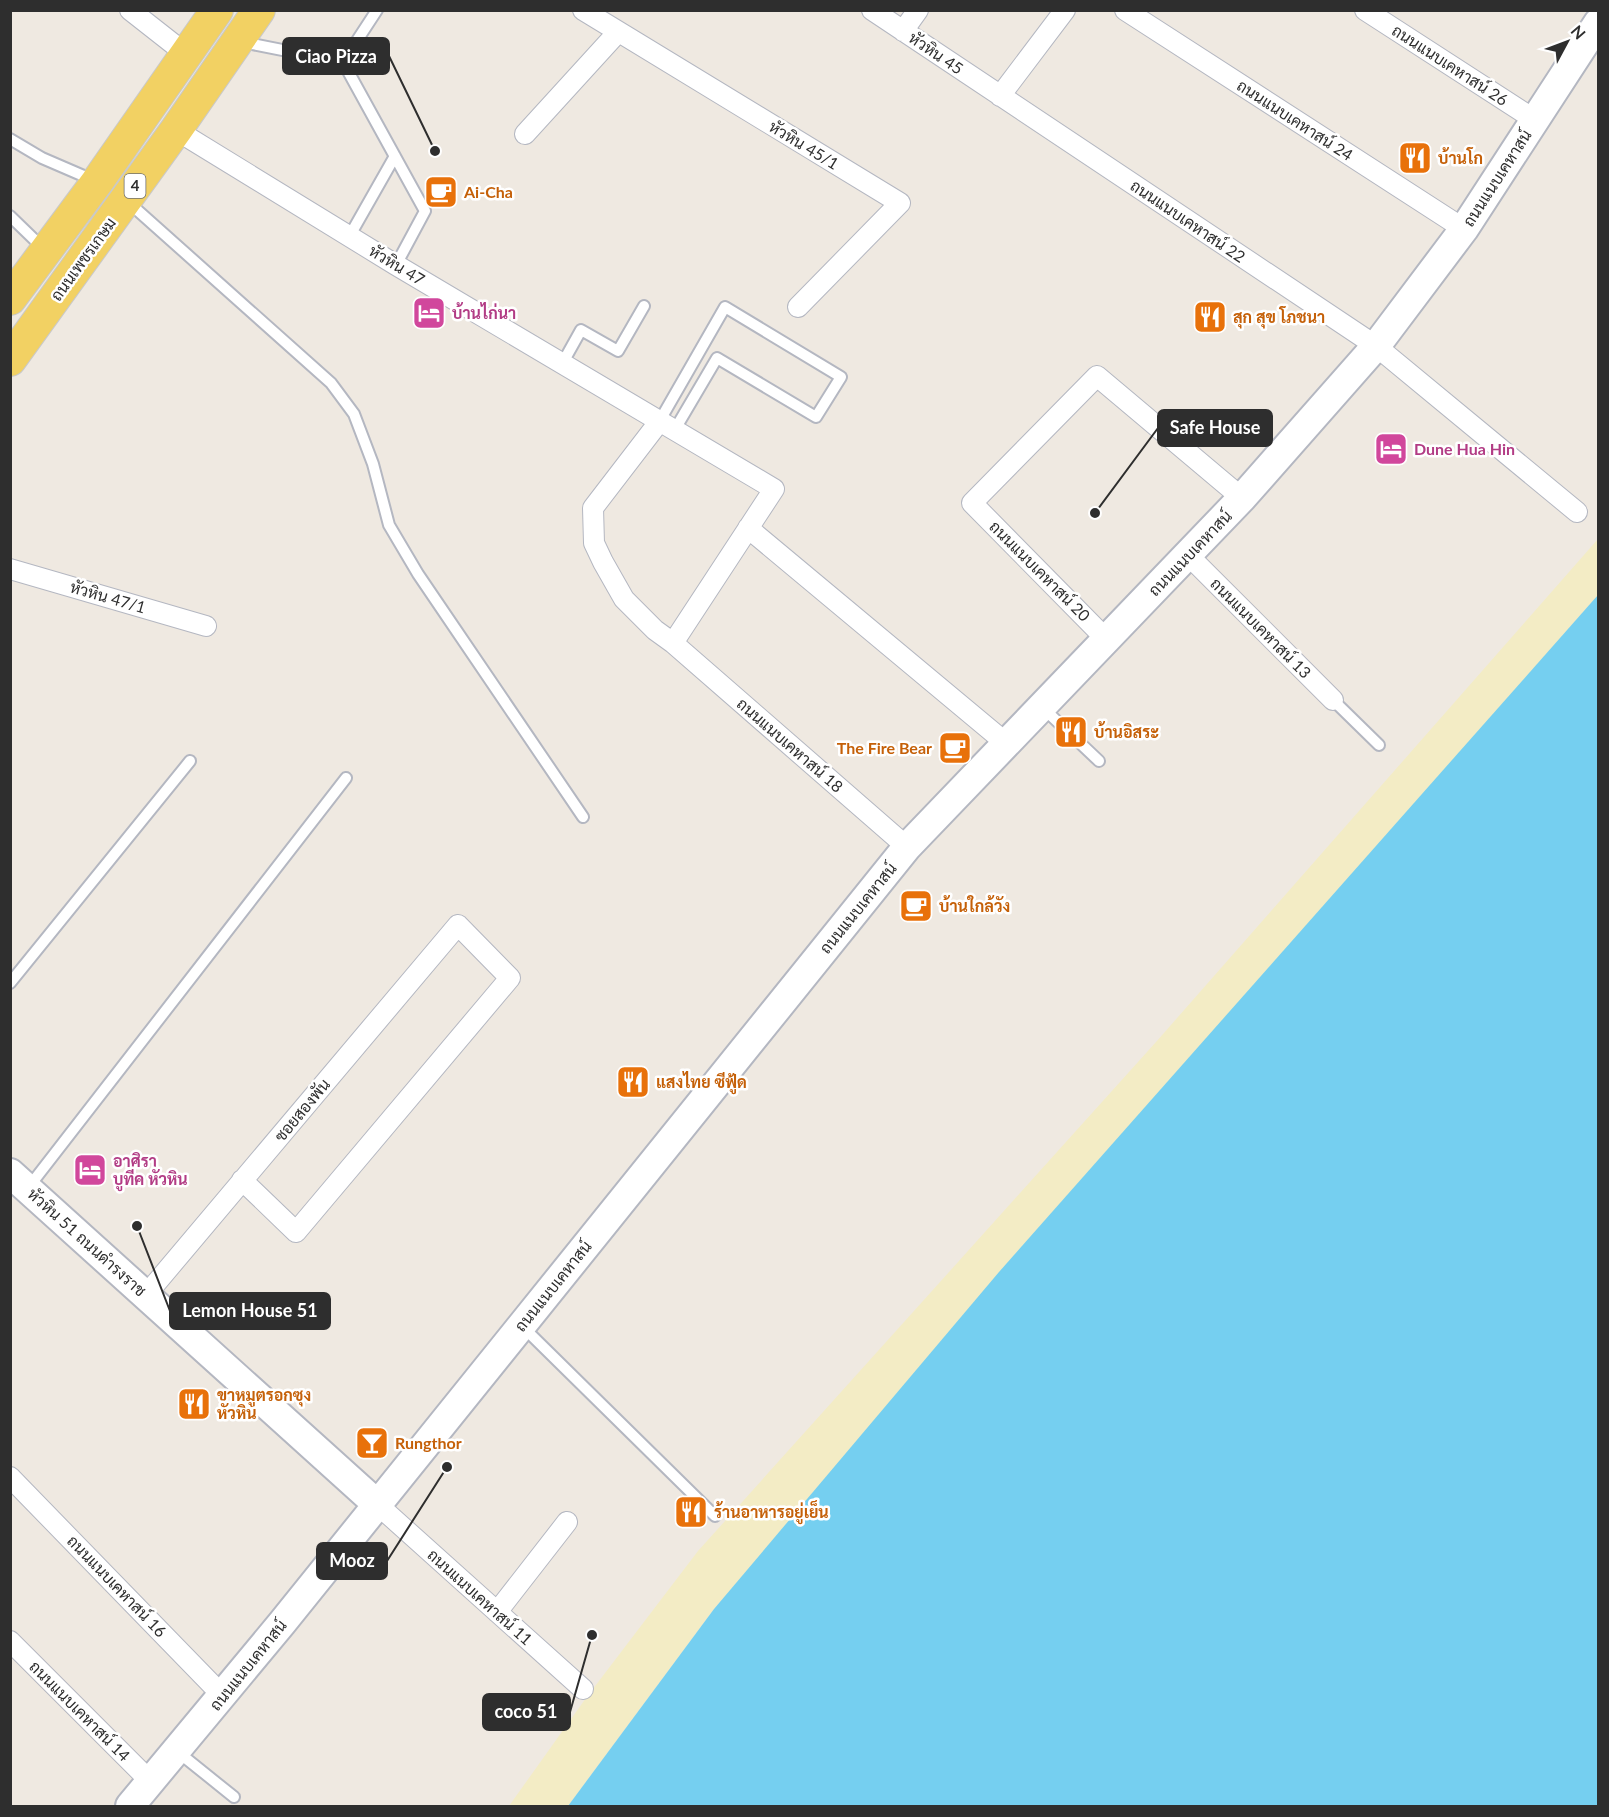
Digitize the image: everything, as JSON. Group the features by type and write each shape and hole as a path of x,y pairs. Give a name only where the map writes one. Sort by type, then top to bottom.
{"main road":[{"name":"4","path":"10,299 97,182 217,10"},
{"name":"ถนนเพชรเกษม","path":"10,360 176,130 259,10"}],"street":[{"path":"130,10 186,54"},
{"name":"หัวหิน 45/1","path":"583,10 900,203 798,307"},
{"name":"หัวหิน 45","path":"872,10 1000,96"},
{"path":"903,31 918,10"},
{"path":"1000,96 1065,10"},
{"name":"ถนนแนบเคหาสน์ 24","path":"1125,10 1464,229"},
{"name":"ถนนแนบเคหาสน์ 26","path":"1365,10 1535,120"},
{"name":"ถนนแนบเคหาสน์","path":"130,1806 223,1696 378,1505 907,847 1242,498 1376,346 1464,229 1598,24"},
{"path":"525,134 618,32"},
{"name":"ถนนแนบเคหาสน์ 22","path":"1000,96 1376,346 1577,512"},
{"name":"หัวหิน 47","path":"176,130 349,237 774,489 748,528"},
{"name":"ถนนแนบเคหาสน์ 20","path":"1107,640 972,503 1097,376 1242,498"},
{"name":"ถนนแนบเคหาสน์ 18","path":"667,426 593,508 594,543 624,599 655,630 673,643 907,847"},
{"path":"673,643 748,528 1007,744"},
{"name":"ถนนแนบเคหาสน์ 13","path":"1188,555 1334,700"},
{"name":"หัวหิน 47/1","path":"10,569 206,626"},
{"name":"ซอยสองพัน","path":"146,1295 242,1180 458,925 510,978 296,1232 242,1180"},
{"name":"หัวหิน 51 ถนนดำรงราช","path":"19,1181 378,1505"},
{"name":"ถนนแนบเคหาสน์ 16","path":"10,1477 223,1696"},
{"name":"ถนนแนบเคหาสน์ 11","path":"378,1505 583,1689"},
{"path":"497,1612 567,1522"},
{"name":"ถนนแนบเคหาสน์ 14","path":"10,1641 150,1781"}],"lane":[{"path":"343,62 377,10"},
{"path":"238,41 343,62 425,211 396,265"},
{"path":"10,139 42,158 97,182"},
{"path":"349,237 395,156"},
{"path":"126,199 331,382 354,414 374,464 389,525 418,574 583,818"},
{"path":"10,216 45,251"},
{"path":"562,364 581,330 618,351 644,306"},
{"path":"667,426 700,349 725,307 841,377 816,417 700,349"},
{"path":"667,426 717,358"},
{"path":"1334,700 1379,745"},
{"path":"1042,707 1099,761"},
{"path":"10,983 190,761"},
{"path":"19,1181 346,778"},
{"path":"522,1326 715,1516"},
{"path":"176,1750 234,1797"}],"sand":[{"path":"1598,539 1598,595 714,1609 568,1806 509,1806 586,1698 698,1551 1156,1042"}],"water":[{"path":"1598,595 1598,1806 568,1806 714,1609 999,1272"}],"place":[{"name":"Ciao Pizza","path":"435,151"},
{"name":"บ้านโก","path":"1415,158"},
{"name":"Ai-Cha","path":"441,192"},
{"name":"บ้านไก่นา","path":"429,313"},
{"name":"สุก สุข โภชนา","path":"1210,317"},
{"name":"Dune Hua Hin","path":"1391,449"},
{"name":"Safe House","path":"1095,513"},
{"name":"บ้านอิสระ","path":"1071,732"},
{"name":"The Fire Bear","path":"955,748"},
{"name":"บ้านใกล้วัง","path":"916,906"},
{"name":"แสงไทย ซีฟู้ด","path":"633,1082"},
{"name":"อาศิรา บูทีค หัวหิน","path":"90,1170"},
{"name":"Lemon House 51","path":"137,1226"},
{"name":"ขาหมูตรอกซุง หัวหิน","path":"194,1404"},
{"name":"Rungthor","path":"372,1443"},
{"name":"Mooz","path":"447,1467"},
{"name":"ร้านอาหารอยู่เย็น","path":"691,1512"},
{"name":"coco 51","path":"592,1635"}]}
